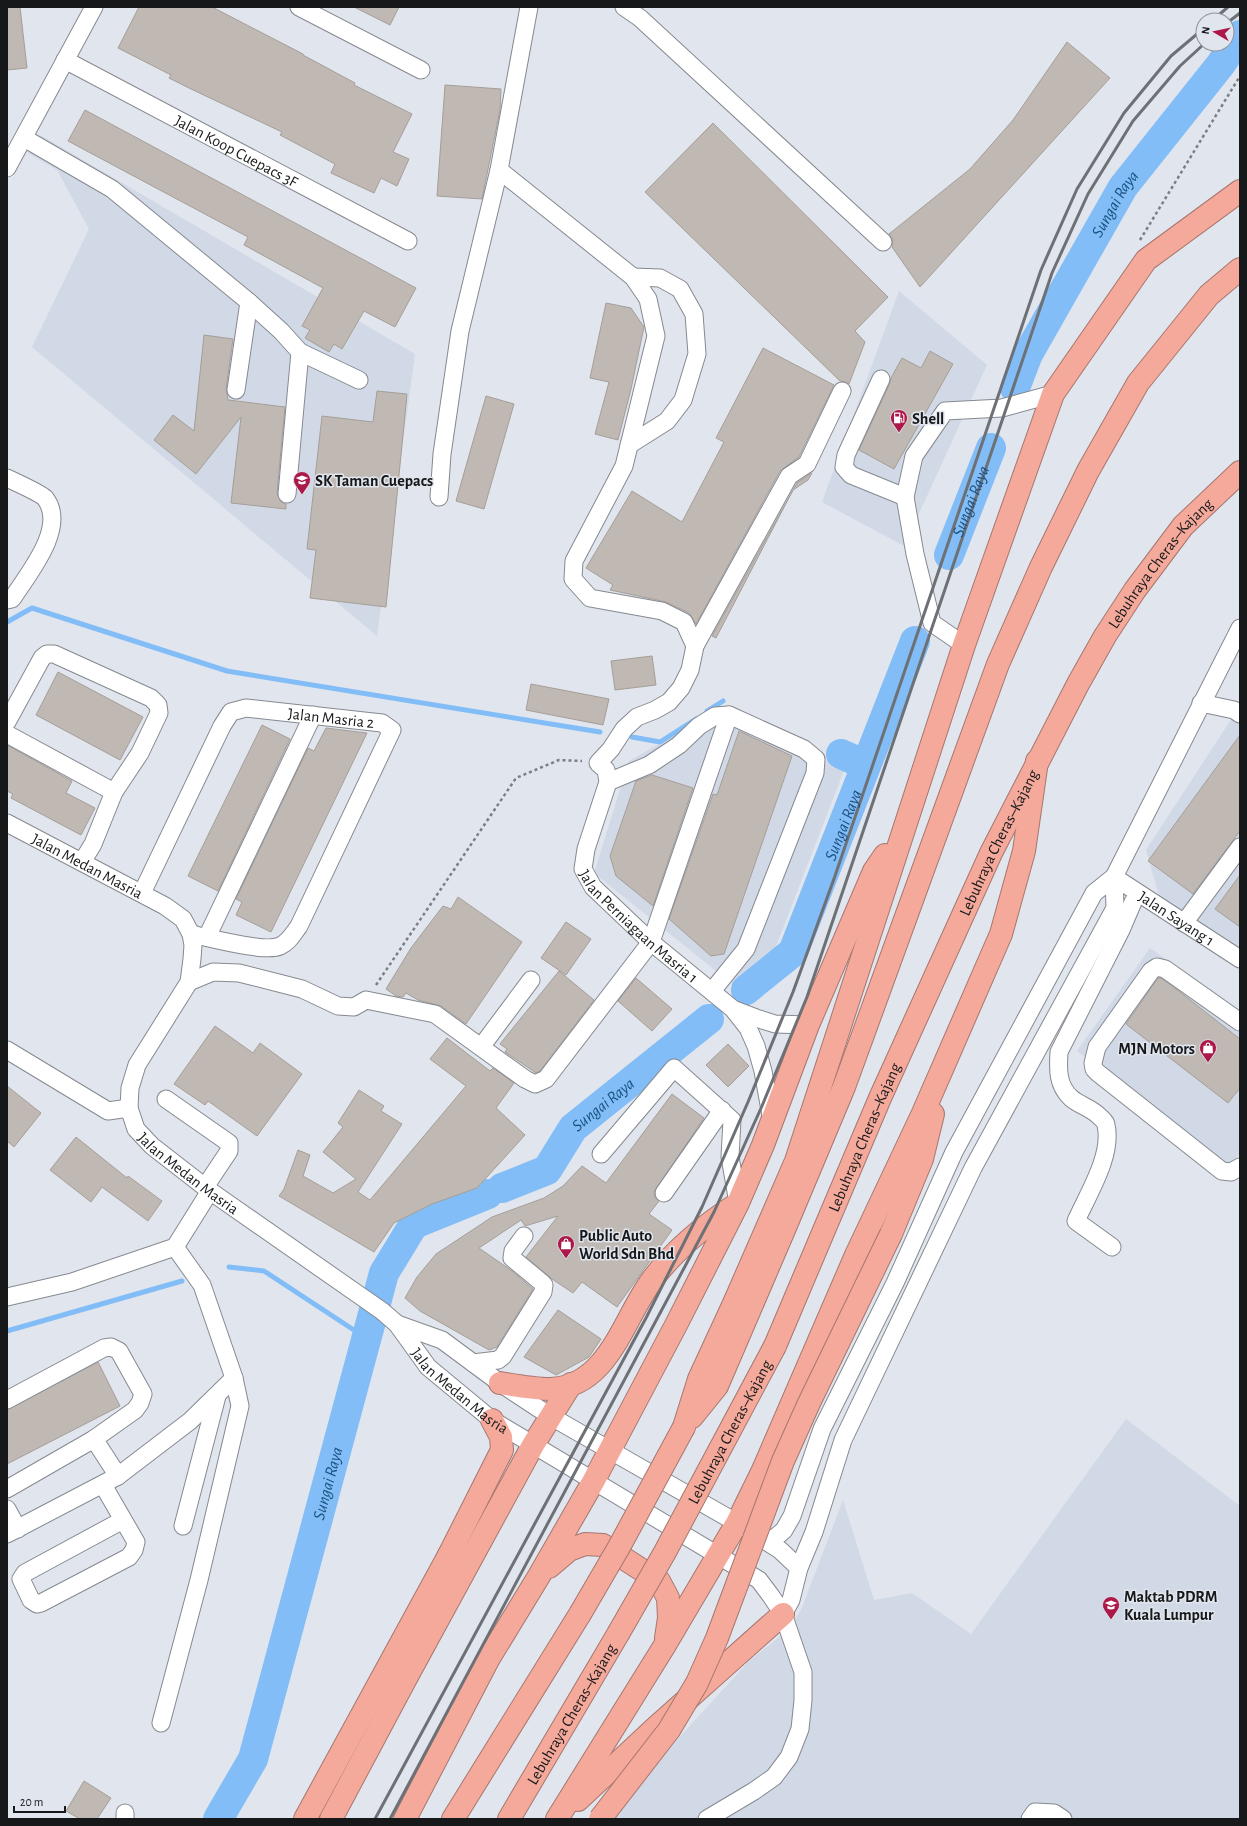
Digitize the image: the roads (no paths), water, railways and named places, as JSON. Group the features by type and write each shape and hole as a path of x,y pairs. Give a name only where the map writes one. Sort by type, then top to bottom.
{"highway":[{"path":"684,1427 699,1379 796,1161 904,824 964,645 1053,394 1146,260 1240,191"},
{"path":"453,1819 580,1614 619,1547 684,1427 717,1386 838,1102 998,664 1041,567 1088,471 1138,383 1208,295 1240,269"},
{"name":"Lebuhraya Cheras–Kajang","path":"509,1819 666,1552 775,1346 884,1091 991,853 1037,761 1101,643 1135,590 1183,526 1240,472"},
{"path":"557,1819 665,1645 737,1523 763,1470 856,1255 923,1113 1001,934 1024,850 1037,761"},
{"path":"405,1819 489,1658 539,1576 593,1482 676,1326 738,1203 772,1121 808,1025 874,871 904,824"},
{"path":"600,1819 669,1730 697,1683 717,1638 783,1461 809,1403 891,1234 922,1158 945,1062"},
{"path":"500,1383 529,1388 552,1389 572,1384 593,1374 608,1356 652,1280 680,1248 708,1223 738,1203"},
{"path":"331,1819 533,1445 550,1416 572,1384"},
{"path":"305,1819 448,1555 502,1450 501,1437 492,1420"},
{"path":"539,1576 569,1550 586,1544 603,1545 659,1581 668,1598 669,1618 665,1645"},
{"path":"405,1680 415,1644 448,1555"},
{"path":"557,1819 782,1614"}],"street":[{"path":"7,168 94,7"},
{"path":"299,7 422,70"},
{"path":"439,498 442,454 460,332 499,170 529,7"},
{"path":"624,7 640,18 884,242"},
{"name":"Jalan Koop Cuepacs 3F","path":"65,60 408,241"},
{"path":"24,138 112,189 249,302 281,331 300,352 359,380"},
{"path":"499,170 633,277 648,299 656,336 624,466 574,561 573,579 590,598 662,611 684,622 695,646"},
{"path":"629,445 667,422 683,400 697,354 694,314 680,289 660,278 633,277"},
{"path":"236,390 249,302"},
{"path":"287,494 300,352"},
{"path":"881,379 846,455 844,467 851,475 904,497"},
{"path":"189,982 213,972 239,973 302,988 338,1006 354,1007 366,1000 435,1014 525,1079 535,1084 546,1079 651,942 729,715 715,716 698,726 679,745 649,765 608,782 606,770 598,763 611,749 624,729 636,717 655,710 669,702 681,688 690,670 695,646 789,476 807,464 842,391"},
{"path":"964,645 932,623 915,554 904,497 914,456 945,411 1002,408 1053,394"},
{"path":"7,478 44,497 53,513 48,542 12,599 7,600"},
{"path":"766,1541 776,1537 784,1530 792,1516 822,1429 894,1282 954,1152 1094,894 1114,877 1240,628"},
{"path":"7,722 42,658 47,654 54,654 151,698 158,705 159,713 140,753 114,792 93,844 82,862"},
{"path":"1201,703 1234,710 1240,714"},
{"name":"Jalan Masria 2","path":"142,893 222,726 231,712 246,708 382,723 392,730 302,919 289,941 279,947 265,949 199,936"},
{"name":"Jalan Perniagaan Masria 1","path":"712,991 746,949 815,773 816,759 804,749 729,715"},
{"path":"199,936 313,716"},
{"path":"7,734 114,792"},
{"name":"Jalan Perniagaan Masria 1","path":"608,782 586,849 583,870 593,887 651,942 733,1009"},
{"name":"Jalan Medan Masria","path":"7,823 142,893 183,919 199,936 193,945 189,982 138,1065 130,1088 129,1108 136,1129 152,1146 207,1189 382,1311 397,1324 428,1367 492,1420 593,1482 718,1554 759,1580 771,1596 782,1614 803,1672 803,1700 800,1729 789,1757 774,1777 754,1791 707,1819"},
{"path":"1184,923 1240,847"},
{"path":"782,1614 791,1600 799,1568 814,1532 843,1440 973,1168 1115,908 1114,877"},
{"name":"Jalan Sayang 1","path":"1114,877 1240,959"},
{"path":"1115,908 1143,900 1159,906"},
{"path":"1112,1247 1076,1221 1101,1166 1108,1141 1106,1124 1095,1112 1071,1098 1061,1084 1058,1068 1059,1052 1121,930 1132,902"},
{"path":"1240,1022 1165,969 1157,967 1151,971 1097,1047 1093,1063 1094,1069 1098,1073 1222,1171 1231,1172 1240,1166"},
{"path":"481,1047 531,980"},
{"path":"733,1009 775,1024 808,1025"},
{"path":"733,1009 748,1028 756,1046 772,1121"},
{"path":"7,1050 108,1111 129,1108"},
{"path":"601,1154 674,1068 732,1120 730,1157 738,1203"},
{"path":"7,1297 72,1282 175,1247 229,1150 229,1143 166,1099"},
{"path":"664,1193 722,1110"},
{"path":"473,1363 498,1360 503,1356 543,1292 544,1285 512,1258 513,1251 524,1236"},
{"path":"161,1723 199,1580 240,1406 234,1378 202,1285 175,1247"},
{"name":"Jalan Medan Masria","path":"397,1324 442,1340 500,1383 550,1416 737,1523 780,1550 799,1568"},
{"path":"7,1400 104,1348 111,1347 119,1351 143,1394 140,1403 135,1410 94,1439 7,1489"},
{"path":"7,1509 12,1532 103,1486 190,1421 234,1378"},
{"path":"183,1526 217,1395"},
{"path":"94,1439 118,1476"},
{"path":"103,1486 136,1542 134,1550 129,1557 41,1603 37,1604 31,1600 21,1579 25,1573 123,1520"},
{"path":"1030,1819 1035,1812 1054,1813 1063,1819"}],"waterway":[{"name":"Sungai Raya","path":"1015,388 1028,354 1123,187 1221,64 1240,35"},
{"name":"Sungai Raya","path":"949,555 991,448"},
{"path":"7,622 32,608 227,671 600,732"},
{"name":"Sungai Raya","path":"746,990 793,952 915,641"},
{"path":"707,711 723,701"},
{"path":"632,737 660,742 696,719"},
{"path":"841,754 866,765"},
{"name":"Sungai Raya","path":"502,1188 547,1170 573,1128 709,1019"},
{"name":"Sungai Raya","path":"218,1819 253,1759 384,1273 414,1224 488,1194"},
{"path":"229,1267 264,1271 366,1338"},
{"path":"7,1331 182,1281"}],"railway":[{"path":"1222,12 1228,7"},
{"path":"1235,17 1240,13"},
{"path":"375,1819 646,1318 702,1207 748,1102 793,992 835,876 1041,270 1077,189 1124,113 1171,56 1195,36"},
{"path":"390,1819 714,1212 762,1106 807,997 1052,273 1088,194 1133,121 1180,66 1195,52"}],"place":[{"name":"Shell","path":"899,433"},
{"name":"SK Taman Cuepacs","path":"302,495"},
{"name":"MJN Motors","path":"1208,1063"},
{"name":"Public Auto World Sdn Bhd","path":"566,1259"},
{"name":"Maktab PDRM Kuala Lumpur","path":"1111,1620"}]}
